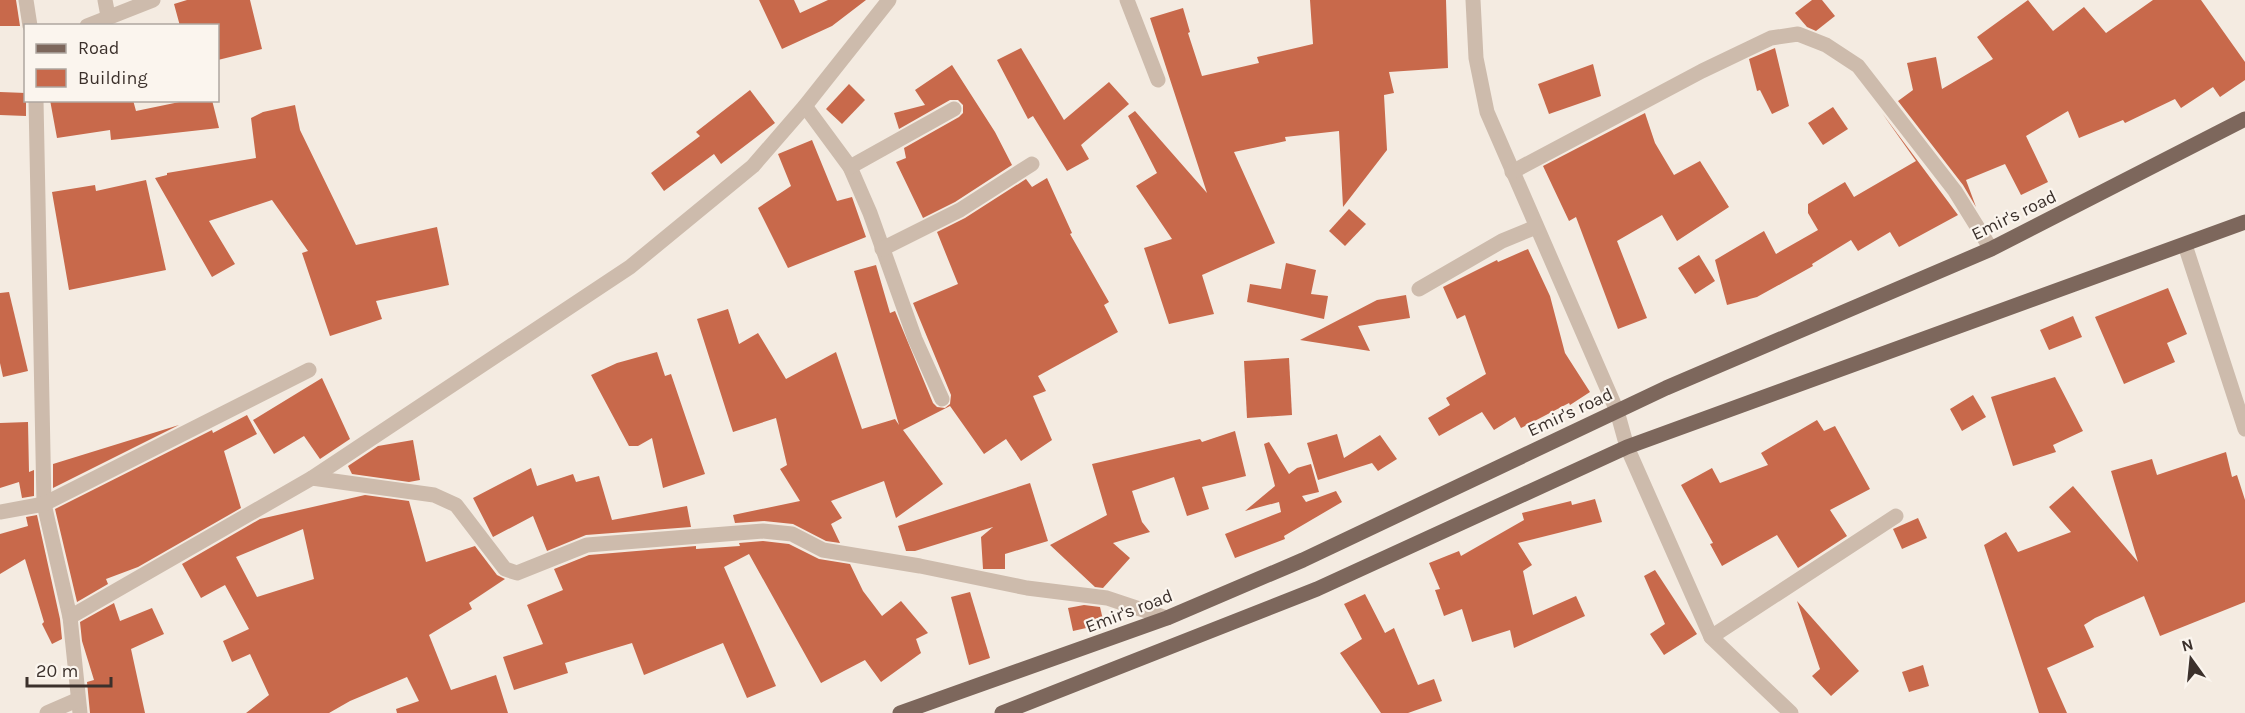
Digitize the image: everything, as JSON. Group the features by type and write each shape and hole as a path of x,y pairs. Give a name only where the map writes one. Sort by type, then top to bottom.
{"main road":[{"name":"Emir's road","path":"900,713 1167,618 1303,560 1617,411 1848,308 1992,249 2245,119"},
{"path":"1002,713 1317,589 1627,447 2245,222"}],"street":[{"path":"26,0 30,24"},
{"path":"105,0 108,16"},
{"path":"91,24 153,0"},
{"path":"70,617 312,478 630,267 753,166 805,106 889,0"},
{"path":"1127,0 1158,80"},
{"path":"1473,0 1476,58 1487,112 1617,411 1627,447 1711,637 1791,713"},
{"path":"1512,172 1722,61 1771,38 1798,34 1826,45 1858,66 1955,191 1992,249"},
{"path":"36,102 44,504 70,617 79,707 47,713"},
{"path":"805,106 850,167 915,339 942,399"},
{"path":"850,167 954,109"},
{"path":"882,249 960,210 1032,164"},
{"path":"1419,289 1502,241 1536,227"},
{"path":"2185,245 2245,429"},
{"path":"0,512 44,504 309,370"},
{"path":"312,478 434,495 456,505 505,569 517,573 587,545 763,531 792,534 824,550 920,566 1027,588 1107,598 1167,618"},
{"path":"1711,637 1896,516"}],"building":[{"path":"0,0 16,0 20,26 0,26"},
{"path":"187,0 250,0 262,49 219,60 219,24 179,24 174,4"},
{"path":"759,0 794,0 800,13 828,0 866,0 832,26 782,49"},
{"path":"1310,0 1446,0 1448,68 1389,72 1394,93 1384,95 1387,150 1343,207 1339,131 1285,137 1286,141 1234,152 1275,243 1202,275 1214,314 1169,324 1144,248 1172,239 1136,186 1157,173 1128,116 1135,111 1207,193 1150,18 1183,8 1190,32 1188,33 1202,76 1259,63 1257,57 1313,44"},
{"path":"1812,0 1822,0 1835,16 1816,31 1807,27 1795,13"},
{"path":"2028,0 2053,31 2084,7 2106,33 2153,0 2201,0 2245,62 2245,80 2220,97 2213,87 2181,108 2175,99 2125,123 2123,120 2079,138 2068,111 2026,136 2048,182 2021,195 2005,164 1966,180 1976,207 1963,185 1898,101 1913,90 1907,63 1936,57 1942,89 1993,59 1977,37"},
{"path":"1021,48 1064,120 1109,82 1129,104 1081,145 1089,159 1067,171 1033,116 1028,119 997,60"},
{"path":"1775,48 1789,106 1772,114 1760,90 1757,91 1749,59"},
{"path":"1593,64 1601,96 1549,114 1538,84"},
{"path":"952,65 995,132 1012,165 955,202 923,218 896,162 906,158 904,148 959,117 963,113 963,105 958,100 950,100 899,129 894,113 925,105 915,90"},
{"path":"849,84 865,100 842,124 826,109"},
{"path":"750,90 775,123 721,164 714,154 664,191 651,173 700,136 696,132"},
{"path":"0,92 24,93 26,116 0,115"},
{"path":"50,102 134,102 136,111 179,102 212,102 219,128 111,140 110,130 57,138"},
{"path":"295,105 300,130 356,245 437,227 449,285 376,301 382,319 330,336 302,253 308,251 272,200 209,221 235,264 212,277 155,178 167,175 167,173 256,158 251,118 263,112"},
{"path":"1833,107 1848,129 1823,145 1808,123"},
{"path":"1645,113 1655,143 1674,175 1700,161 1729,207 1677,241 1662,215 1617,241 1647,318 1618,329 1576,217 1569,221 1543,166"},
{"path":"1882,113 1958,215 1899,247 1890,232 1858,251 1851,240 1812,264 1813,266 1757,297 1727,305 1715,260 1764,231 1776,254 1818,230 1808,213 1808,204 1845,182 1854,197 1916,161"},
{"path":"812,140 837,201 852,197 866,237 788,268 758,208 791,186 778,154"},
{"path":"1047,178 1072,233 1070,234 1109,302 1104,305 1118,332 1038,376 1046,391 1033,396 1052,440 1021,461 1006,439 984,454 950,406 903,430 943,484 896,518 884,481 831,501 842,518 831,524 840,543 826,541 793,524 764,521 735,523 733,515 800,501 780,469 787,465 776,418 733,432 697,319 728,309 739,344 758,333 786,379 836,352 862,429 895,419 899,425 854,271 876,265 890,313 895,311 933,403 937,407 945,408 950,404 951,395 913,303 958,284 937,232 965,218 1026,179 1032,187"},
{"path":"146,180 166,270 69,290 52,192 95,185 96,191"},
{"path":"1349,209 1366,224 1345,246 1329,231"},
{"path":"1528,249 1550,296 1565,353 1590,392 1570,405 1569,403 1521,428 1515,417 1494,430 1482,412 1439,436 1428,418 1450,405 1446,398 1486,374 1465,315 1457,319 1443,287 1497,260 1498,262"},
{"path":"1699,255 1715,281 1695,294 1678,268"},
{"path":"1286,263 1316,270 1311,294 1328,296 1324,319 1247,302 1250,284 1281,289"},
{"path":"2168,288 2187,334 2167,343 2175,362 2124,384 2095,317"},
{"path":"9,292 28,371 3,377 0,363 0,293"},
{"path":"1406,295 1410,318 1358,326 1370,351 1300,340 1377,300"},
{"path":"2073,316 2082,337 2049,350 2040,330"},
{"path":"657,352 665,376 671,374 705,474 663,488 652,438 638,446 629,446 591,375 617,363"},
{"path":"1289,358 1292,415 1247,418 1244,361"},
{"path":"2055,377 2083,431 2053,445 2056,452 2013,466 1991,397"},
{"path":"322,378 350,439 320,459 304,436 274,454 253,420"},
{"path":"1973,395 1986,417 1962,431 1950,409"},
{"path":"247,415 257,434 224,451 241,508 138,567 106,579 108,584 77,602 55,509 212,430 213,433"},
{"path":"1817,420 1824,431 1835,426 1870,489 1830,510 1847,536 1798,568 1777,535 1722,566 1710,544 1713,543 1681,485 1712,468 1720,483 1768,465 1761,453"},
{"path":"28,422 29,472 34,470 34,496 22,498 19,482 0,488 0,423"},
{"path":"179,425 53,488 53,464"},
{"path":"1235,431 1246,476 1202,487 1209,509 1187,516 1174,477 1132,491 1142,522 1150,532 1113,543 1130,558 1103,588 1095,587 1050,545 1107,515 1092,464 1200,439 1202,442"},
{"path":"1337,434 1344,458 1380,435 1397,459 1378,471 1372,463 1318,480 1307,443"},
{"path":"413,440 420,480 409,482 352,474 348,466 378,446"},
{"path":"1269,442 1289,474 1297,468 1311,464 1319,492 1302,496 1306,502 1336,491 1342,502 1284,536 1285,539 1235,558 1225,534 1281,512 1279,502 1245,511 1275,486 1264,444"},
{"path":"2226,452 2232,477 2237,475 2245,500 2245,602 2160,636 2144,596 2095,618 2084,625 2094,647 2047,668 2067,713 2039,713 1984,545 2006,532 2018,552 2071,532 2049,507 2073,486 2138,562 2111,471 2152,459 2157,475"},
{"path":"531,468 537,486 573,474 576,482 599,476 612,520 687,506 691,527 586,535 547,551 533,516 493,537 473,498"},
{"path":"1030,483 1048,541 1005,554 1005,569 983,569 981,537 993,527 915,551 906,551 898,526"},
{"path":"365,495 409,501 426,562 475,546 497,575 505,579 469,603 472,609 429,635 451,690 496,675 508,713 397,713 396,709 419,701 407,677 350,701 329,713 246,713 269,695 250,654 232,662 223,641 249,629 225,585 201,598 182,564 260,519","holes":["303,529 314,579 257,597 236,557"]},
{"path":"1595,499 1602,522 1518,543 1532,565 1523,571 1533,615 1576,596 1585,616 1514,648 1510,630 1472,642 1462,609 1444,616 1435,590 1440,589 1429,563 1459,551 1461,556 1524,520 1522,513 1571,501 1572,505"},
{"path":"37,515 60,619 62,639 52,644 42,624 44,622 25,559 0,574 0,534 28,526 26,517"},
{"path":"1918,518 1927,538 1902,549 1893,529"},
{"path":"763,541 789,544 819,559 850,564 863,591 882,616 901,601 928,633 916,639 921,653 881,682 865,660 821,683 749,554 724,567 776,686 747,698 723,643 644,675 632,643 565,663 568,673 514,690 503,657 543,644 527,605 563,590 554,569 589,555 696,546 696,549 740,546 739,543"},
{"path":"1655,570 1697,634 1664,655 1650,634 1665,624 1644,576"},
{"path":"970,592 990,658 969,665 951,597"},
{"path":"1365,594 1385,633 1394,628 1418,685 1434,679 1442,701 1408,713 1381,713 1340,653 1362,639 1344,604"},
{"path":"1797,601 1859,671 1831,696 1812,676 1820,669"},
{"path":"114,603 120,621 152,608 164,634 131,649 145,713 90,713 87,682 94,680 82,641 80,622"},
{"path":"1084,605 1100,607 1104,624 1073,631 1068,608"},
{"path":"1923,665 1929,686 1909,692 1902,672"}]}
